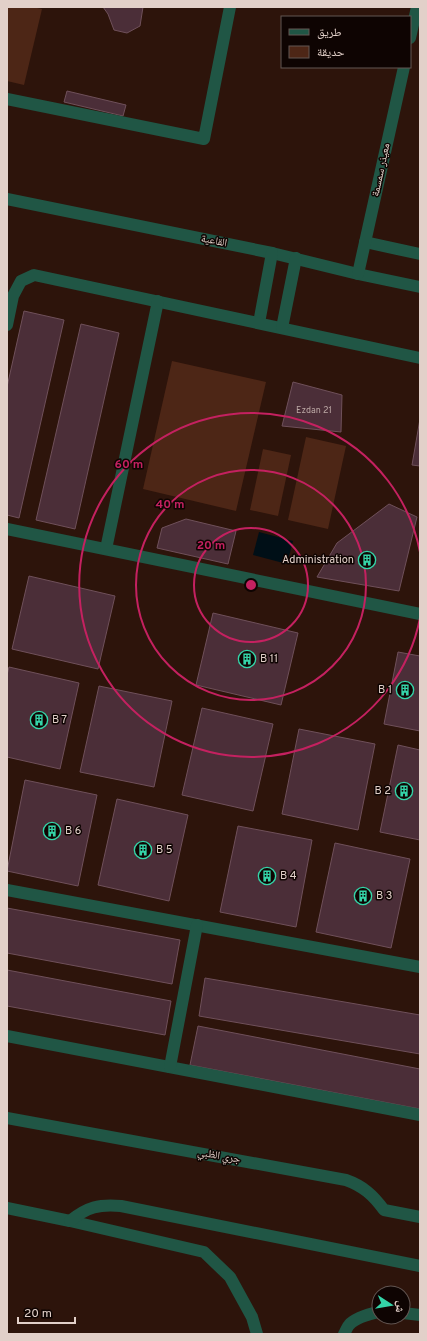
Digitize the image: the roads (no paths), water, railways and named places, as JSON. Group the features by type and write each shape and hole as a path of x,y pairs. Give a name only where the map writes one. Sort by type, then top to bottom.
{"street":[{"path":"7,99 204,139 230,7"},
{"path":"411,34 417,7"},
{"name":"معيذر سمسمة","path":"358,274 404,68"},
{"name":"القاعية","path":"7,199 296,258 358,274 420,287"},
{"path":"365,242 420,254"},
{"path":"259,323 272,253"},
{"path":"282,328 296,258"},
{"path":"7,325 13,296 21,281 34,274 420,358"},
{"path":"106,549 158,302"},
{"path":"7,529 420,614"},
{"path":"7,890 420,967"},
{"path":"170,1067 196,925"},
{"path":"7,1036 420,1115"},
{"name":"جري الظبي","path":"7,1118 346,1180 357,1184 368,1191 384,1210 420,1217"},
{"path":"70,1221 81,1212 93,1207 107,1205 121,1206 420,1266"},
{"path":"7,1208 204,1252 230,1277 252,1317 257,1334"},
{"path":"344,1334 349,1325 371,1313"}],"place":[{"name":"Administration","path":"367,560"},
{"name":"B 11","path":"247,659"},
{"name":"B 1","path":"405,690"},
{"name":"B 7","path":"39,720"},
{"name":"B 2","path":"404,791"},
{"name":"B 6","path":"52,831"},
{"name":"B 5","path":"143,850"},
{"name":"B 4","path":"267,876"},
{"name":"B 3","path":"363,896"}]}
